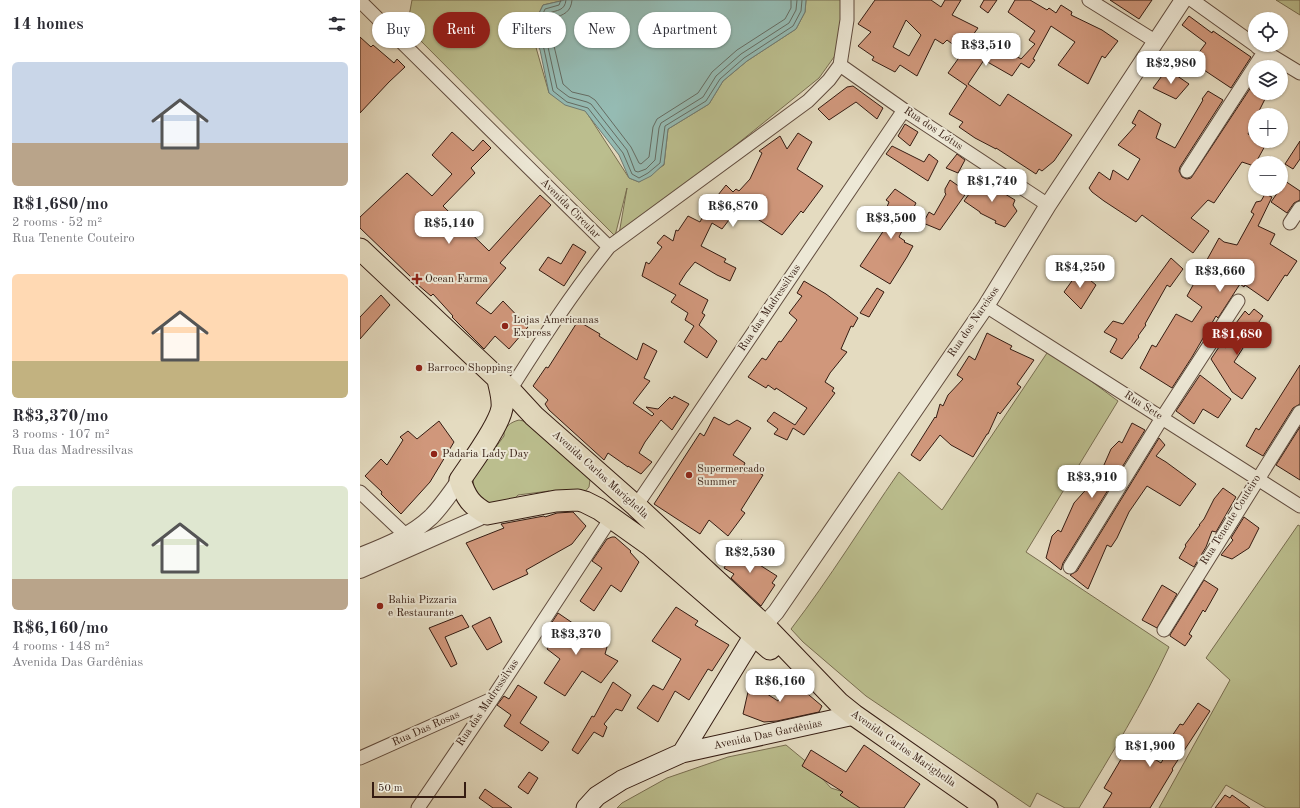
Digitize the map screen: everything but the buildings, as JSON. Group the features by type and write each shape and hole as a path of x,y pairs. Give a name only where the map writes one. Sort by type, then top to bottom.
{"main road":[{"name":"Avenida Carlos Marighella","path":"360,249 504,385 534,416 636,506 759,630 847,709 987,808"},
{"path":"504,385 499,420 460,480 465,493 478,509 487,514 556,501 578,500 585,502 598,492 601,486 602,476"},
{"path":"499,420 518,415 534,416"},
{"name":"Avenida Carlos Marighella","path":"585,502 599,509 659,552 759,630"},
{"path":"682,753 759,630"},
{"name":"Avenida Das Gardênias","path":"586,808 598,796 622,780 682,753 847,709"}],"street":[{"name":"Avenida Circular","path":"360,1 609,247 808,101 830,80 840,65 847,20 847,0"},
{"path":"1089,0 1156,42"},
{"name":"Rua dos Narcisos","path":"759,630 776,612 986,306 1048,206 1182,0"},
{"path":"1192,0 1248,40"},
{"path":"1187,171 1255,52"},
{"path":"1266,52 1300,73"},
{"name":"Rua dos Lótus","path":"840,65 904,110 1048,206"},
{"name":"Rua das Madressilvas","path":"636,506 904,110"},
{"path":"1290,223 1300,208"},
{"path":"504,385 553,323 585,277 609,247"},
{"path":"1070,567 1162,418 1238,301"},
{"name":"Rua Sete","path":"986,306 1300,506"},
{"name":"Rua Tenente Couteiro","path":"1164,630 1300,412"},
{"path":"360,570 411,540 432,517 460,480"},
{"path":"360,492 411,540"},
{"path":"360,556 487,514"},
{"name":"Rua das Madressilvas","path":"418,808 492,699 611,518"},
{"name":"Rua Das Rosas","path":"360,758 492,699"}],"green space":[{"path":"412,0 565,0 543,5 540,12 498,12 498,48 536,48 549,93 585,110 629,178 639,182 664,165 668,129 709,104 723,81 747,61 796,29 805,12 806,0 845,0 844,43 819,78 618,240 627,188 615,236 425,45 425,12 410,12"},
{"path":"1276,0 1300,0 1300,15"},
{"path":"1049,350 1118,401 1026,552 1169,647 1138,709 1079,808 1065,808 1037,793 1030,807 866,696 803,642 791,629 833,571 899,472 942,510"},
{"path":"519,420 528,422 588,477 590,480 589,487 583,494 557,496 549,491 518,495 510,504 494,506 485,502 474,489 473,476 504,436 506,428 513,422"},
{"path":"1298,525 1300,526 1300,808 1266,808 1226,785 1211,808 1159,808 1230,680 1206,658"},
{"path":"786,745 809,764 831,788 850,794 870,808 617,808 622,803 667,778 728,757"}],"water":[{"path":"565,0 806,0 805,12 796,29 747,61 723,81 709,104 668,129 664,164 651,176 639,182 629,178 619,155 585,111 565,105 549,93 539,48 566,48 566,12 540,12 543,5"}],"place":[{"name":"Ocean Farma","path":"417,279"},
{"name":"Lojas Americanas Express","path":"505,326"},
{"name":"Barroco Shopping","path":"419,368"},
{"name":"Padaria Lady Day","path":"434,454"},
{"name":"Supermercado Summer","path":"689,475"},
{"name":"Bahia Pizzaria e Restaurante","path":"380,606"}]}
